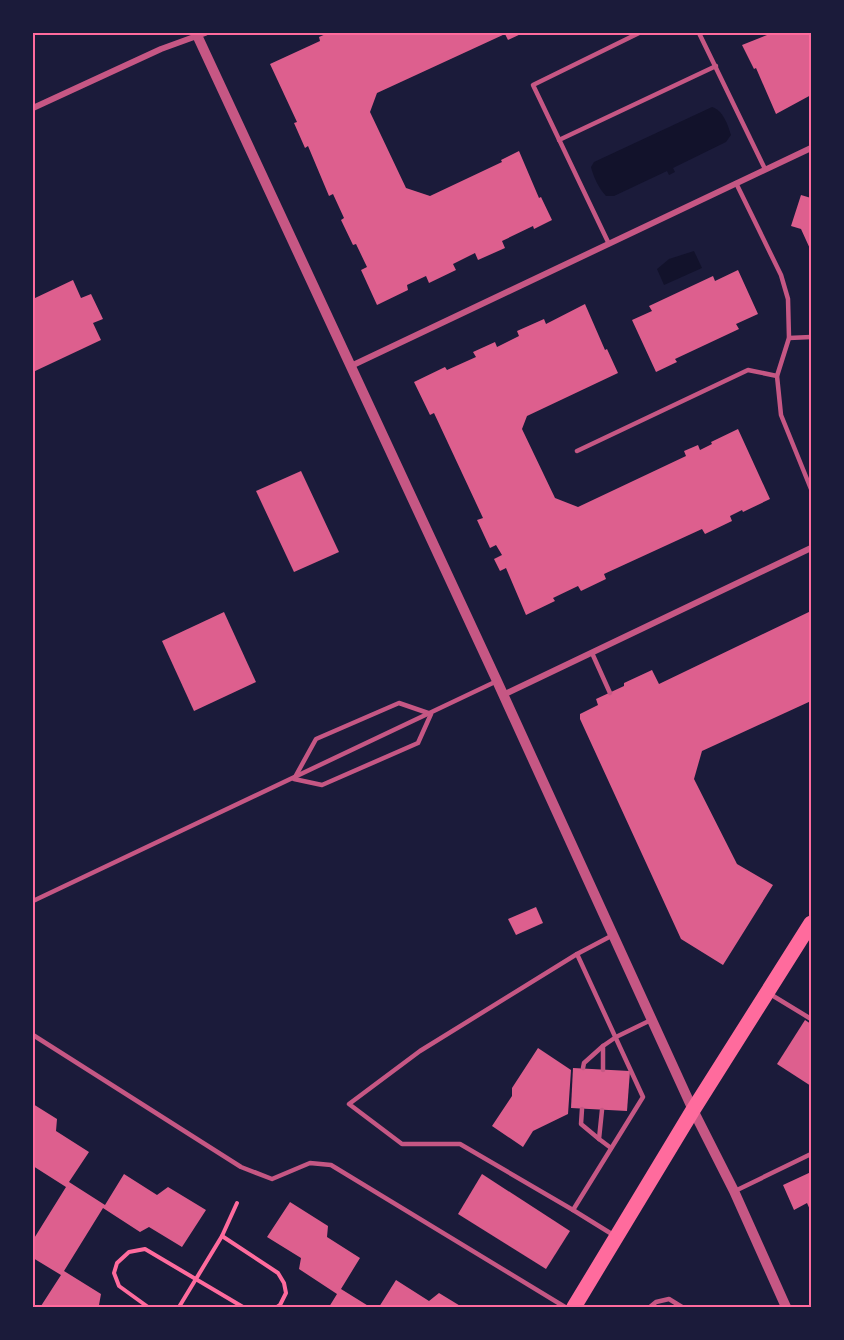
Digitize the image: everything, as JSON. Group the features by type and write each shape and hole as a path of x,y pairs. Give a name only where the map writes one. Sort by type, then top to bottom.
{"main road":[{"path":"574,1307 693,1110 811,923"}],"street":[{"path":"33,108 161,49 200,34 651,1019 734,1191 786,1307"},
{"path":"351,366 811,148"},
{"path":"503,695 811,548"}],"lane":[{"path":"609,244 533,85 639,33"},
{"path":"699,33 765,169"},
{"path":"559,140 716,66"},
{"path":"736,183 781,275 788,299 789,338 777,376 781,415 811,489"},
{"path":"789,338 811,337"},
{"path":"577,451 748,370 777,376"},
{"path":"592,653 610,693"},
{"path":"33,901 497,681"},
{"path":"294,779 316,739 399,704 431,714"},
{"path":"294,779 322,784 418,742 431,714"},
{"path":"613,935 577,954 420,1051 349,1104 402,1144 460,1144 616,1237"},
{"path":"573,1210 643,1097 577,954"},
{"path":"767,993 811,1019"},
{"path":"584,1068 584,1063 603,1046 651,1019"},
{"path":"33,1035 241,1167 272,1179 310,1163 331,1165 565,1307"},
{"path":"603,1046 603,1070"},
{"path":"582,1109 581,1124 611,1148"},
{"path":"599,1139 602,1110"},
{"path":"734,1191 811,1154"},
{"path":"650,1307 656,1302 669,1299 682,1307"}],"path":[{"path":"179,1307 222,1236 237,1203"},
{"path":"222,1236 279,1273 286,1293 277,1307"},
{"path":"148,1307 119,1286 114,1272 117,1263 129,1252 145,1249 243,1307"}],"shaded area":[{"path":"712,107 722,115 728,127 731,135 726,142 673,168 675,172 669,175 667,171 614,196 606,196 603,193 592,171 591,167 594,162"},
{"path":"694,251 702,268 664,285 657,269 669,259"}],"building":[{"path":"328,33 523,33 508,40 505,34 377,93 370,112 406,188 430,196 502,162 501,160 519,151 539,198 541,197 552,220 534,229 533,226 502,241 505,248 478,260 475,253 453,264 456,270 429,283 426,276 407,285 408,290 377,305 361,270 367,267 341,220 344,218 333,194 329,196 308,146 305,148 294,123 297,122 270,64 320,41 319,37"},
{"path":"772,33 811,33 811,95 776,114 756,68 754,69 742,45"},
{"path":"801,195 811,198 811,251 801,229 791,226"},
{"path":"738,270 758,314 736,324 739,329 675,359 677,362 656,372 632,320 652,311 649,306 713,276 715,281"},
{"path":"73,280 81,298 91,294 103,319 93,323 101,340 33,372 33,299"},
{"path":"585,304 605,350 607,349 618,373 527,416 522,429 555,498 578,507 686,456 684,451 698,445 700,450 738,429 770,499 730,516 732,521 705,534 702,529 604,574 606,579 581,591 578,586 553,598 555,601 526,615 506,568 500,571 494,559 502,555 496,545 490,548 477,520 483,518 434,413 430,415 414,382 445,367 447,370 476,357 473,352 495,342 497,347 519,336 517,331 544,319 546,324"},
{"path":"301,471 339,552 294,572 256,491"},
{"path":"811,611 811,701 702,751 694,779 737,864 773,885 723,965 681,939 580,719 580,714 598,705 596,699 652,670 659,684"},
{"path":"224,612 256,682 194,711 162,641"},
{"path":"536,907 543,923 516,935 508,919"},
{"path":"805,1020 811,1024 811,1086 777,1064"},
{"path":"538,1048 571,1070 568,1114 533,1131 523,1147 492,1126 512,1096 512,1088"},
{"path":"573,1068 630,1071 627,1111 571,1108"},
{"path":"33,1104 57,1119 56,1131 89,1152 69,1182 105,1205 124,1174 157,1195 168,1187 206,1210 182,1247 149,1227 140,1232 103,1208 64,1271 101,1294 99,1305 102,1307 41,1306 61,1275 33,1258 33,1240 66,1187 33,1166"},
{"path":"811,1172 811,1212 807,1203 794,1210 783,1185"},
{"path":"482,1174 570,1231 546,1269 458,1214"},
{"path":"290,1202 328,1226 327,1237 360,1258 341,1289 370,1307 329,1307 337,1294 299,1269 301,1258 267,1237"},
{"path":"396,1280 429,1301 439,1293 462,1307 379,1307"}]}
